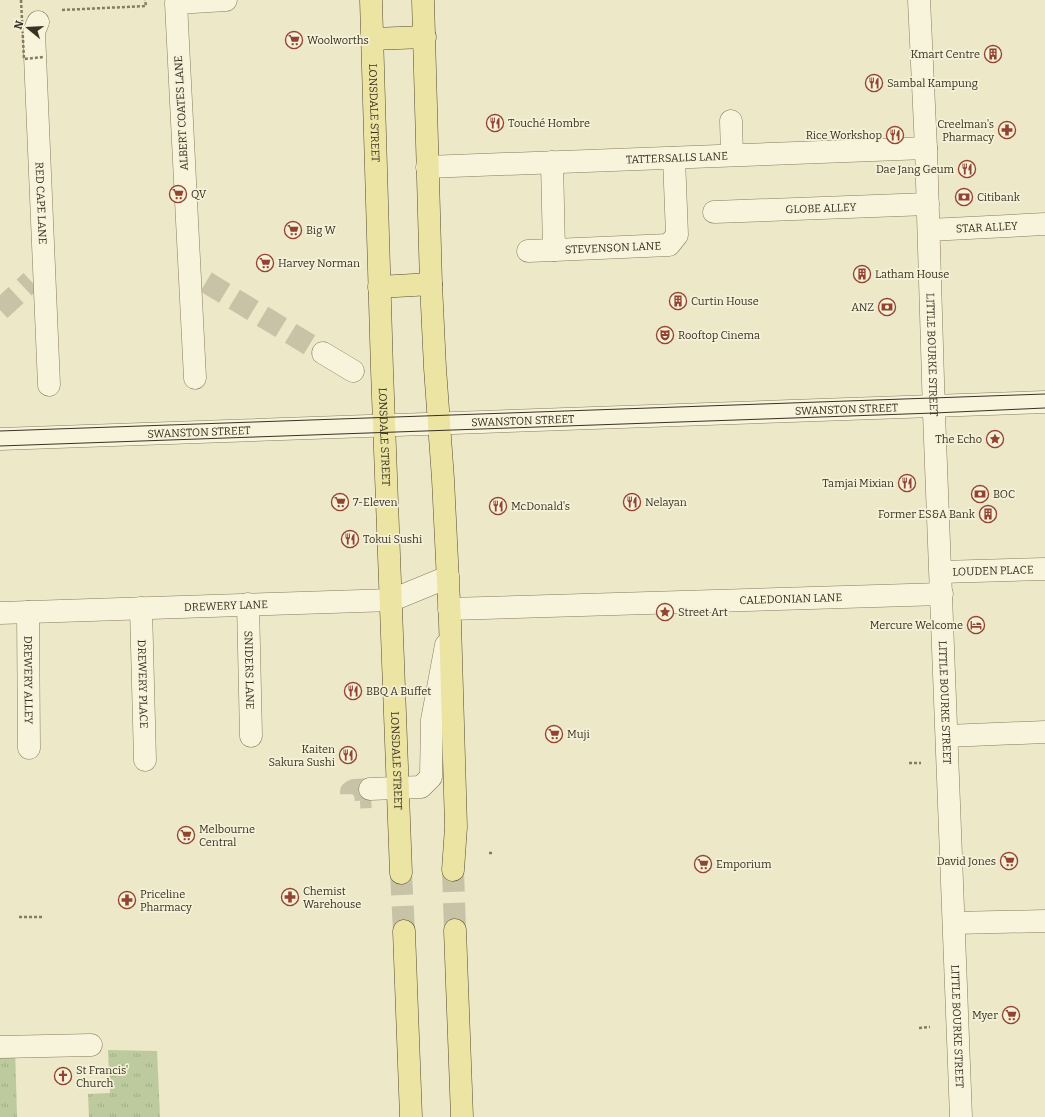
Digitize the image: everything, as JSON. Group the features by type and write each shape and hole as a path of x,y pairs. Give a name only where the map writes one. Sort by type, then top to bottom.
{"main road":[{"name":"LONSDALE STREET","path":"371,0 379,287 392,600 401,873"},
{"path":"423,0 431,284 450,616 456,827 453,870"},
{"path":"372,39 424,37"},
{"path":"379,287 431,284"},
{"path":"455,930 462,1117"},
{"path":"404,931 411,1117"}],"street":[{"name":"ALBERT COATES LANE","path":"194,378 198,277 176,3 226,0"},
{"name":"LITTLE BOURKE STREET","path":"919,0 929,230 934,406 954,923 955,997 961,1117"},
{"name":"RED CAPE LANE","path":"38,22 34,32 37,275 49,385"},
{"path":"731,121 732,155"},
{"name":"TATTERSALLS LANE","path":"427,166 926,148"},
{"name":"STEVENSON LANE","path":"552,162 554,250 669,245 677,235 674,158"},
{"name":"GLOBE ALLEY","path":"714,212 928,204"},
{"name":"STAR ALLEY","path":"929,230 1045,224"},
{"path":"528,251 554,250"},
{"path":"323,353 353,371"},
{"name":"SWANSTON STREET","path":"0,439 1045,402"},
{"name":"LOUDEN PLACE","path":"941,572 1045,569"},
{"name":"DREWERY LANE","path":"0,613 392,600 448,577"},
{"name":"CALEDONIAN LANE","path":"450,616 942,594"},
{"name":"SNIDERS LANE","path":"248,604 251,736"},
{"name":"DREWERY PLACE","path":"141,608 146,760"},
{"name":"DREWERY ALLEY","path":"28,612 30,748"},
{"path":"370,790 399,787 421,787 431,777 432,720 450,616"},
{"path":"947,736 1045,732"},
{"path":"954,923 1045,921"},
{"path":"0,1047 91,1045"}],"path":[{"path":"21,0 24,59 44,57"},
{"path":"56,10 146,6 145,0"},
{"path":"910,763 925,762"},
{"path":"19,918 43,917"},
{"path":"919,1028 933,1027"}],"green space":[{"path":"0,1047 15,1047 17,1117 0,1117"},
{"path":"108,1050 157,1051 160,1117 89,1117 88,1094 110,1093"}],"tunnel":[{"path":"0,310 31,281"},
{"path":"206,282 323,353"},
{"path":"370,789 354,790 351,792 351,795 353,798 371,797"},
{"path":"453,870 455,930"},
{"path":"401,873 404,931"}],"tram line":[{"path":"0,431 1045,394"},
{"path":"0,446 1045,408"}],"place":[{"name":"Woolworths","path":"294,40"},
{"name":"Kmart Centre","path":"993,54"},
{"name":"Sambal Kampung","path":"874,83"},
{"name":"Touché Hombre","path":"495,123"},
{"name":"Creelman's Pharmacy","path":"1007,130"},
{"name":"Rice Workshop","path":"895,135"},
{"name":"Dae Jang Geum","path":"967,169"},
{"name":"QV","path":"178,194"},
{"name":"Citibank","path":"964,197"},
{"name":"Big W","path":"293,230"},
{"name":"Harvey Norman","path":"265,263"},
{"name":"Latham House","path":"862,274"},
{"name":"Curtin House","path":"678,301"},
{"name":"ANZ","path":"887,307"},
{"name":"Rooftop Cinema","path":"665,335"},
{"name":"The Echo","path":"995,439"},
{"name":"Tamjai Mixian","path":"907,483"},
{"name":"BOC","path":"980,494"},
{"name":"7-Eleven","path":"340,502"},
{"name":"Nelayan","path":"632,502"},
{"name":"McDonald's","path":"498,506"},
{"name":"Former ES&A Bank","path":"988,514"},
{"name":"Tokui Sushi","path":"350,539"},
{"name":"Street Art","path":"665,612"},
{"name":"Mercure Welcome","path":"976,625"},
{"name":"BBQ A Buffet","path":"353,691"},
{"name":"Muji","path":"554,734"},
{"name":"Kaiten Sakura Sushi","path":"348,755"},
{"name":"Melbourne Central","path":"186,835"},
{"name":"David Jones","path":"1009,861"},
{"name":"Emporium","path":"703,864"},
{"name":"Chemist Warehouse","path":"290,897"},
{"name":"Priceline Pharmacy","path":"127,900"},
{"name":"Myer","path":"1011,1015"},
{"name":"St Francis' Church","path":"63,1076"}]}
